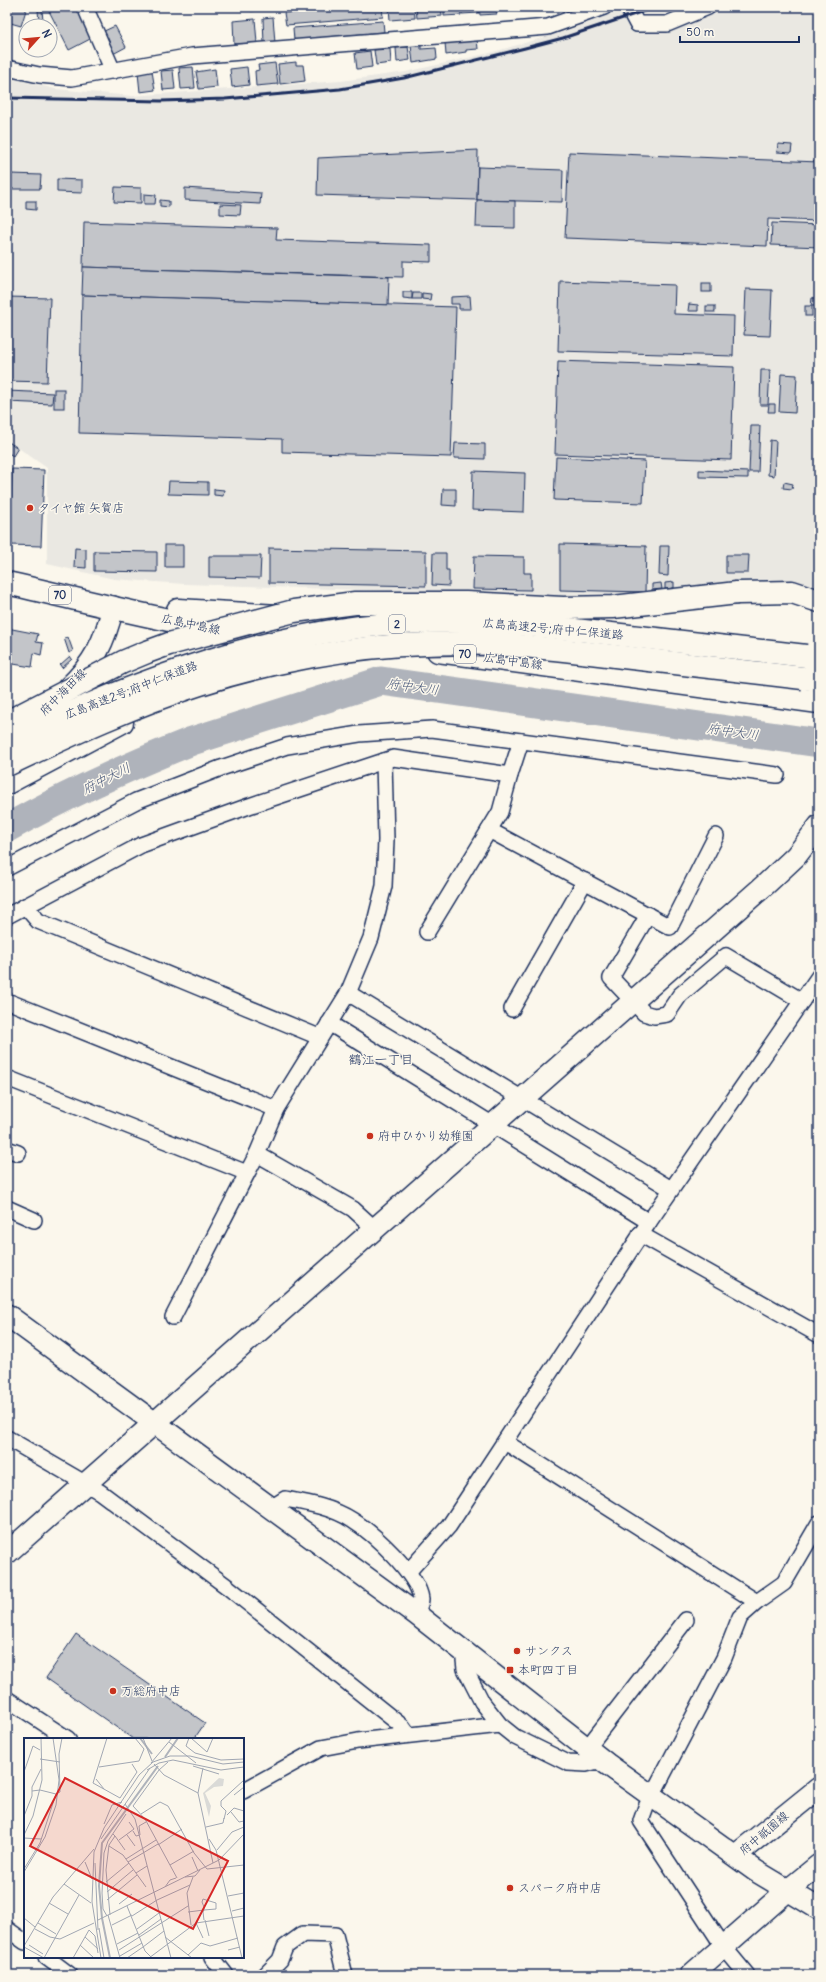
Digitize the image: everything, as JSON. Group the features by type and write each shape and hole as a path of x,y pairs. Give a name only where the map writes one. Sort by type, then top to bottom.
{"main road":[{"name":"広島中島線","path":"7,583 202,627 247,634 460,653 819,702"},
{"path":"7,722 123,662 147,652 169,644 294,610 355,603 466,603 563,608 613,607 737,593 792,592 819,601"},
{"name":"広島中島線","path":"112,607 636,637 813,668"},
{"name":"広島高速2号;府中仁保道路","path":"7,742 83,707 199,663 259,647 364,628 422,622 529,624 813,668"},
{"path":"7,783 141,713 270,660 336,642"},
{"name":"広島高速2号;府中仁保道路","path":"7,765 90,727 152,701 201,683 264,667 318,656 378,648 426,644 531,647 813,668"}],"street":[{"path":"85,7 113,71"},
{"path":"7,68 39,75 72,78 192,56 548,27 604,7"},
{"path":"628,7 637,24 667,24 708,7"},
{"name":"府中海田線","path":"7,746 78,679 88,667 104,640 112,607"},
{"path":"7,868 136,801 221,768 287,746 359,734 432,729 776,775"},
{"path":"427,932 500,812 521,741"},
{"path":"7,916 141,846 249,806 393,758 510,775"},
{"path":"172,1317 257,1154 276,1109 319,1037 348,993 371,938 384,886 386,840 384,761"},
{"path":"7,1553 776,875 796,856 819,826"},
{"path":"489,830 670,927 716,836"},
{"path":"512,1009 585,881"},
{"path":"25,906 38,921 319,1037"},
{"path":"648,915 611,978 644,1013 654,1016 667,1014 680,996 726,956 802,1001"},
{"path":"408,1572 449,1526 644,1228 819,976"},
{"path":"348,993 671,1189"},
{"path":"7,1001 276,1109"},
{"path":"329,1023 493,1125 644,1228 819,1335"},
{"path":"7,1078 247,1173"},
{"path":"257,1154 353,1209 375,1229"},
{"path":"7,1208 34,1220"},
{"path":"7,1315 416,1614 594,1754 736,1855"},
{"path":"7,1438 100,1492 229,1588 403,1727 408,1734"},
{"path":"505,1442 757,1602"},
{"path":"271,1508 285,1499 315,1504 351,1519 390,1550 408,1572 420,1594 421,1601 416,1614"},
{"path":"747,1975 723,1946 641,1821 652,1795 724,1658 740,1618 757,1602 784,1583 819,1523"},
{"path":"463,1651 465,1669 482,1702 500,1724 515,1737 568,1763 586,1764 686,1620"},
{"path":"7,1699 66,1738"},
{"path":"244,1790 321,1748 408,1734 500,1724"},
{"name":"府中祇園線","path":"819,1788 736,1855 787,1891 819,1909"},
{"path":"690,1975 819,1865"},
{"path":"7,1929 24,1941"},
{"path":"265,1975 280,1960 285,1947 303,1934 335,1935 345,1975"},
{"path":"47,1958 70,1975"},
{"path":"213,1958 226,1975"}],"shaded area":[{"path":"729,7 819,7 819,586 783,580 744,581 676,593 542,596 184,584 114,579 47,564 47,468 7,440 7,77 55,89 132,96 341,81 406,72 490,53 569,30 621,10 631,32 665,33"}],"building":[{"path":"7,7 27,7 24,18 18,18 18,25 7,22"},
{"path":"53,7 76,7 92,38 69,50 58,29 58,18 53,18 48,9"},
{"path":"250,7 279,7 279,8 251,11"},
{"path":"353,7 382,7 383,17 286,25 284,13"},
{"path":"389,7 414,7 415,18 390,20"},
{"path":"416,7 441,7 442,16 417,18"},
{"path":"444,7 460,7 461,15 444,16"},
{"path":"462,7 478,7 479,13 462,14"},
{"path":"479,7 496,7 497,14 480,15"},
{"path":"498,7 523,7 524,8 498,10"},
{"path":"38,10 42,10 43,18 39,18"},
{"path":"273,17 275,43 264,44 263,18"},
{"path":"255,19 257,43 234,44 233,21"},
{"path":"383,21 384,32 294,40 293,28"},
{"path":"115,26 126,47 113,54 102,32"},
{"path":"477,39 478,49 466,50 466,52 446,55 445,42"},
{"path":"411,45 421,45 421,49 436,48 437,59 413,63"},
{"path":"408,47 410,60 397,62 396,48"},
{"path":"390,49 391,63 376,65 374,50"},
{"path":"370,51 372,67 357,69 355,53"},
{"path":"296,62 296,65 303,65 305,81 280,84 278,64"},
{"path":"275,63 278,84 256,86 255,71 259,70 258,65"},
{"path":"193,67 195,88 181,89 179,68"},
{"path":"247,67 249,85 232,87 230,69"},
{"path":"215,69 217,87 199,89 196,72"},
{"path":"173,70 175,89 163,90 161,71"},
{"path":"152,71 155,90 140,92 138,73"},
{"path":"778,144 792,145 791,153 777,152"},
{"path":"478,150 477,200 317,195 318,158"},
{"path":"569,152 819,162 819,221 768,219 767,246 565,238"},
{"path":"478,167 563,170 562,202 477,200"},
{"path":"11,174 41,175 40,189 11,189"},
{"path":"57,179 82,180 82,193 57,192"},
{"path":"115,187 141,188 141,203 114,202"},
{"path":"185,188 261,193 260,204 185,200"},
{"path":"144,194 156,195 155,204 144,204"},
{"path":"160,200 169,201 169,207 160,206"},
{"path":"477,200 515,201 515,228 476,227"},
{"path":"26,201 36,201 36,210 26,209"},
{"path":"220,204 241,205 240,215 220,214"},
{"path":"84,222 277,228 276,240 431,245 431,262 403,261 403,277 83,267"},
{"path":"772,223 819,225 819,247 771,245"},
{"path":"83,267 389,277 388,305 82,295"},
{"path":"560,281 675,285 674,314 734,316 733,356 558,351"},
{"path":"702,283 711,283 711,292 702,292"},
{"path":"746,289 772,290 770,336 744,335"},
{"path":"403,292 412,292 412,299 403,298"},
{"path":"413,293 421,293 421,299 412,299"},
{"path":"422,293 431,294 430,300 422,299"},
{"path":"82,295 456,307 451,457 282,452 282,439 79,433"},
{"path":"470,296 471,309 459,309 459,304 451,304 451,297"},
{"path":"7,297 50,298 47,382 7,381"},
{"path":"812,298 819,298 819,306 811,306"},
{"path":"689,304 698,305 698,311 688,311"},
{"path":"706,306 715,306 715,312 706,312"},
{"path":"805,306 812,306 812,316 805,316"},
{"path":"558,361 734,367 731,460 555,454"},
{"path":"761,370 770,370 768,405 760,405"},
{"path":"781,374 797,375 795,413 779,412"},
{"path":"54,389 64,389 64,408 54,408"},
{"path":"7,391 53,393 52,404 7,402"},
{"path":"769,404 775,404 775,412 768,412"},
{"path":"751,426 760,426 758,472 749,472"},
{"path":"770,440 776,441 774,476 768,475"},
{"path":"7,441 18,448 13,456 7,452"},
{"path":"455,443 485,444 485,459 454,458"},
{"path":"556,457 645,461 643,503 554,500"},
{"path":"12,469 44,470 41,546 10,545"},
{"path":"699,470 748,472 748,478 699,477"},
{"path":"473,471 525,473 524,512 472,510"},
{"path":"169,481 208,482 208,495 168,494"},
{"path":"784,482 793,484 792,489 783,488"},
{"path":"214,489 224,490 223,496 214,495"},
{"path":"443,489 456,489 456,506 442,505"},
{"path":"560,544 646,546 645,592 560,590"},
{"path":"165,545 183,545 183,567 165,567"},
{"path":"660,546 669,546 668,576 659,575"},
{"path":"75,548 86,549 86,568 74,567"},
{"path":"269,548 426,551 426,586 269,583"},
{"path":"94,551 157,552 157,572 94,571"},
{"path":"433,553 446,553 446,570 449,570 449,586 432,585"},
{"path":"726,555 749,555 748,573 726,573"},
{"path":"209,556 261,556 260,578 209,577"},
{"path":"474,556 524,557 524,573 531,573 531,590 473,589"},
{"path":"674,582 674,588 665,589 665,583"},
{"path":"661,583 662,589 652,590 652,584"},
{"path":"7,628 38,634 36,642 43,643 41,655 34,653 32,667 7,663"},
{"path":"68,637 73,651 69,653 64,638"},
{"path":"70,656 72,659 62,668 60,665"},
{"path":"76,1634 205,1723 195,1738 132,1738 46,1678"}],"waterway":[{"name":"府中大川","path":"7,828 98,782 145,760 192,741 381,681 819,743"}],"railway":[{"path":"7,98 161,101 225,99 340,89 404,78 525,48 563,38 656,7"}],"place":[{"name":"タイヤ館 矢賀店","path":"30,508"},
{"name":"府中ひかり幼稚園","path":"370,1136"},
{"name":"サンクス","path":"517,1651"},
{"name":"本町四丁目","path":"510,1670"},
{"name":"万総府中店","path":"113,1691"},
{"name":"スパーク府中店","path":"510,1888"}],"district":[{"name":"鶴江一丁目","path":"381,1059"}]}
